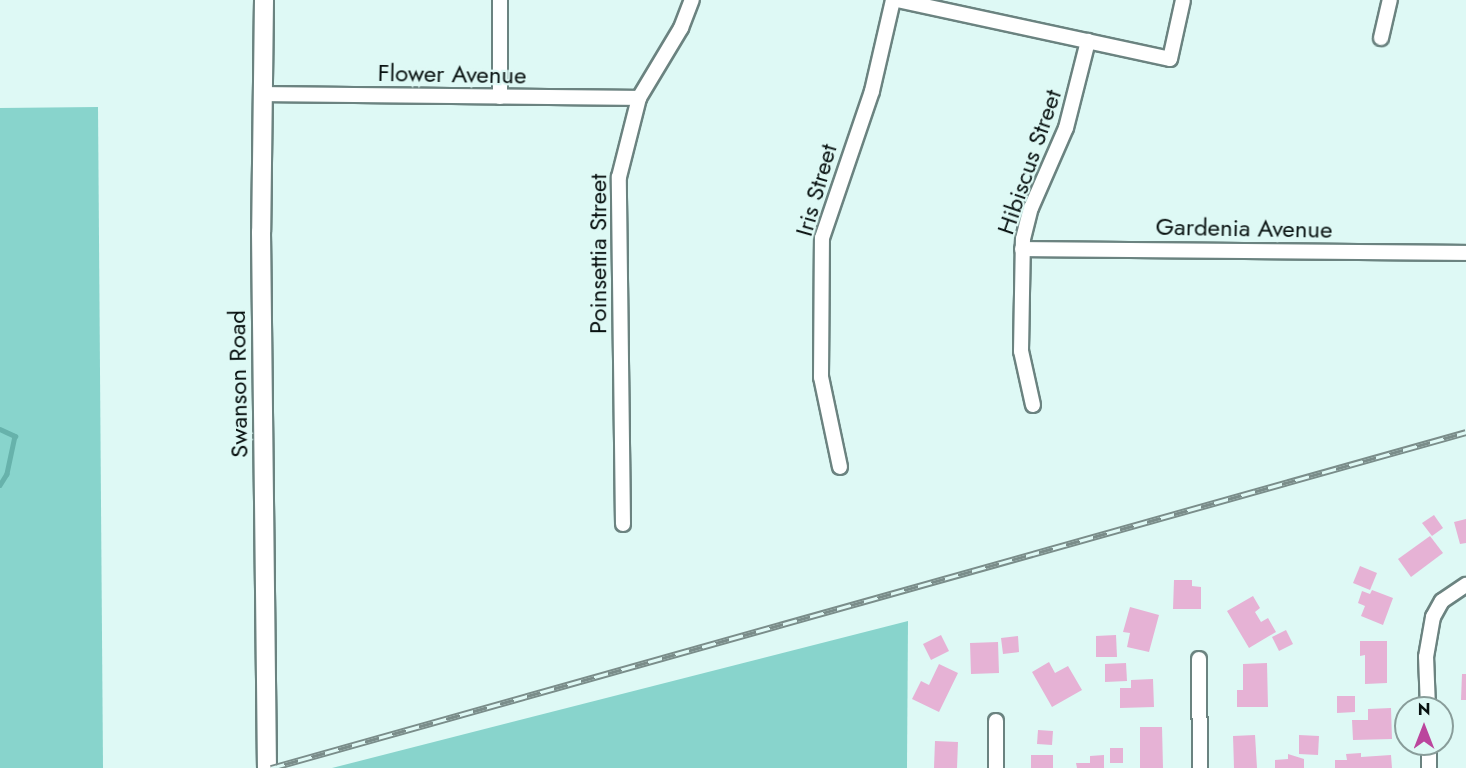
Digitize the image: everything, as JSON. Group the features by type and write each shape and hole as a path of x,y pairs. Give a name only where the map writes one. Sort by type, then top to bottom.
{"street":[{"name":"Swanson Road","path":"264,0 261,255 267,768"},
{"path":"500,0 500,97"},
{"name":"Poinsettia Street","path":"623,524 619,190 624,147 639,98 681,28 692,0"},
{"path":"895,0 1170,59 1183,0"},
{"name":"Iris Street","path":"840,467 821,377 822,238 872,91 895,0"},
{"path":"1381,38 1390,0"},
{"name":"Hibiscus Street","path":"1033,405 1021,351 1022,249 1032,208 1068,120 1088,41"},
{"name":"Flower Avenue","path":"264,94 639,98"},
{"name":"Gardenia Avenue","path":"1022,249 1466,253"},
{"path":"1428,696 1426,657 1433,618 1442,601 1466,585"},
{"path":"1199,659 1200,768"},
{"path":"996,721 996,768"}],"shaded area":[{"path":"98,107 103,768 0,768 0,108"},
{"path":"908,621 907,768 332,768"}],"building":[{"path":"1434,515 1443,528 1432,536 1422,523"},
{"path":"1466,519 1466,543 1460,544 1454,522"},
{"path":"1430,536 1443,553 1411,577 1398,559"},
{"path":"1360,566 1377,573 1370,590 1353,583"},
{"path":"1174,580 1192,580 1192,586 1201,587 1201,609 1173,609"},
{"path":"1372,590 1393,598 1383,625 1361,616 1365,606 1358,603 1362,591 1370,594"},
{"path":"1253,596 1260,608 1255,612 1261,622 1268,618 1276,632 1249,648 1227,611"},
{"path":"1130,607 1159,615 1149,652 1127,647 1130,633 1123,632"},
{"path":"1286,630 1293,644 1279,651 1272,637"},
{"path":"941,635 949,651 931,660 923,644"},
{"path":"1116,635 1117,657 1096,657 1096,636"},
{"path":"1018,636 1019,652 1003,654 1001,638"},
{"path":"1360,641 1387,641 1387,683 1365,684 1365,655 1360,656"},
{"path":"998,642 999,673 971,674 970,643"},
{"path":"1049,662 1055,673 1068,666 1082,690 1052,707 1032,672"},
{"path":"1126,663 1127,681 1105,682 1105,664"},
{"path":"1267,663 1268,707 1237,707 1237,690 1243,690 1243,664"},
{"path":"939,664 958,673 939,712 912,699 921,681 929,685"},
{"path":"1462,674 1466,674 1466,700 1461,700"},
{"path":"1153,679 1154,707 1120,708 1120,688 1131,688 1131,680"},
{"path":"1337,696 1355,696 1355,712 1337,713"},
{"path":"1391,708 1392,739 1353,740 1352,720 1368,720 1368,709"},
{"path":"1140,727 1162,727 1163,768 1140,768"},
{"path":"1038,730 1053,731 1052,745 1037,744"},
{"path":"1255,735 1257,768 1234,768 1233,736"},
{"path":"1299,735 1319,736 1318,755 1299,754"},
{"path":"935,741 958,742 957,768 934,768"},
{"path":"1110,748 1123,748 1123,763 1110,763"},
{"path":"1361,753 1361,757 1391,755 1392,768 1335,768 1335,760 1347,760 1346,754"},
{"path":"1288,754 1304,759 1304,768 1275,768 1275,760 1288,759"},
{"path":"1031,755 1053,755 1053,768 1031,768"},
{"path":"1104,755 1104,768 1077,768 1076,763 1090,763 1090,756"}],"waterway":[{"path":"0,429 15,436 7,474 0,485"}],"railway":[{"path":"271,768 1466,432"}]}
